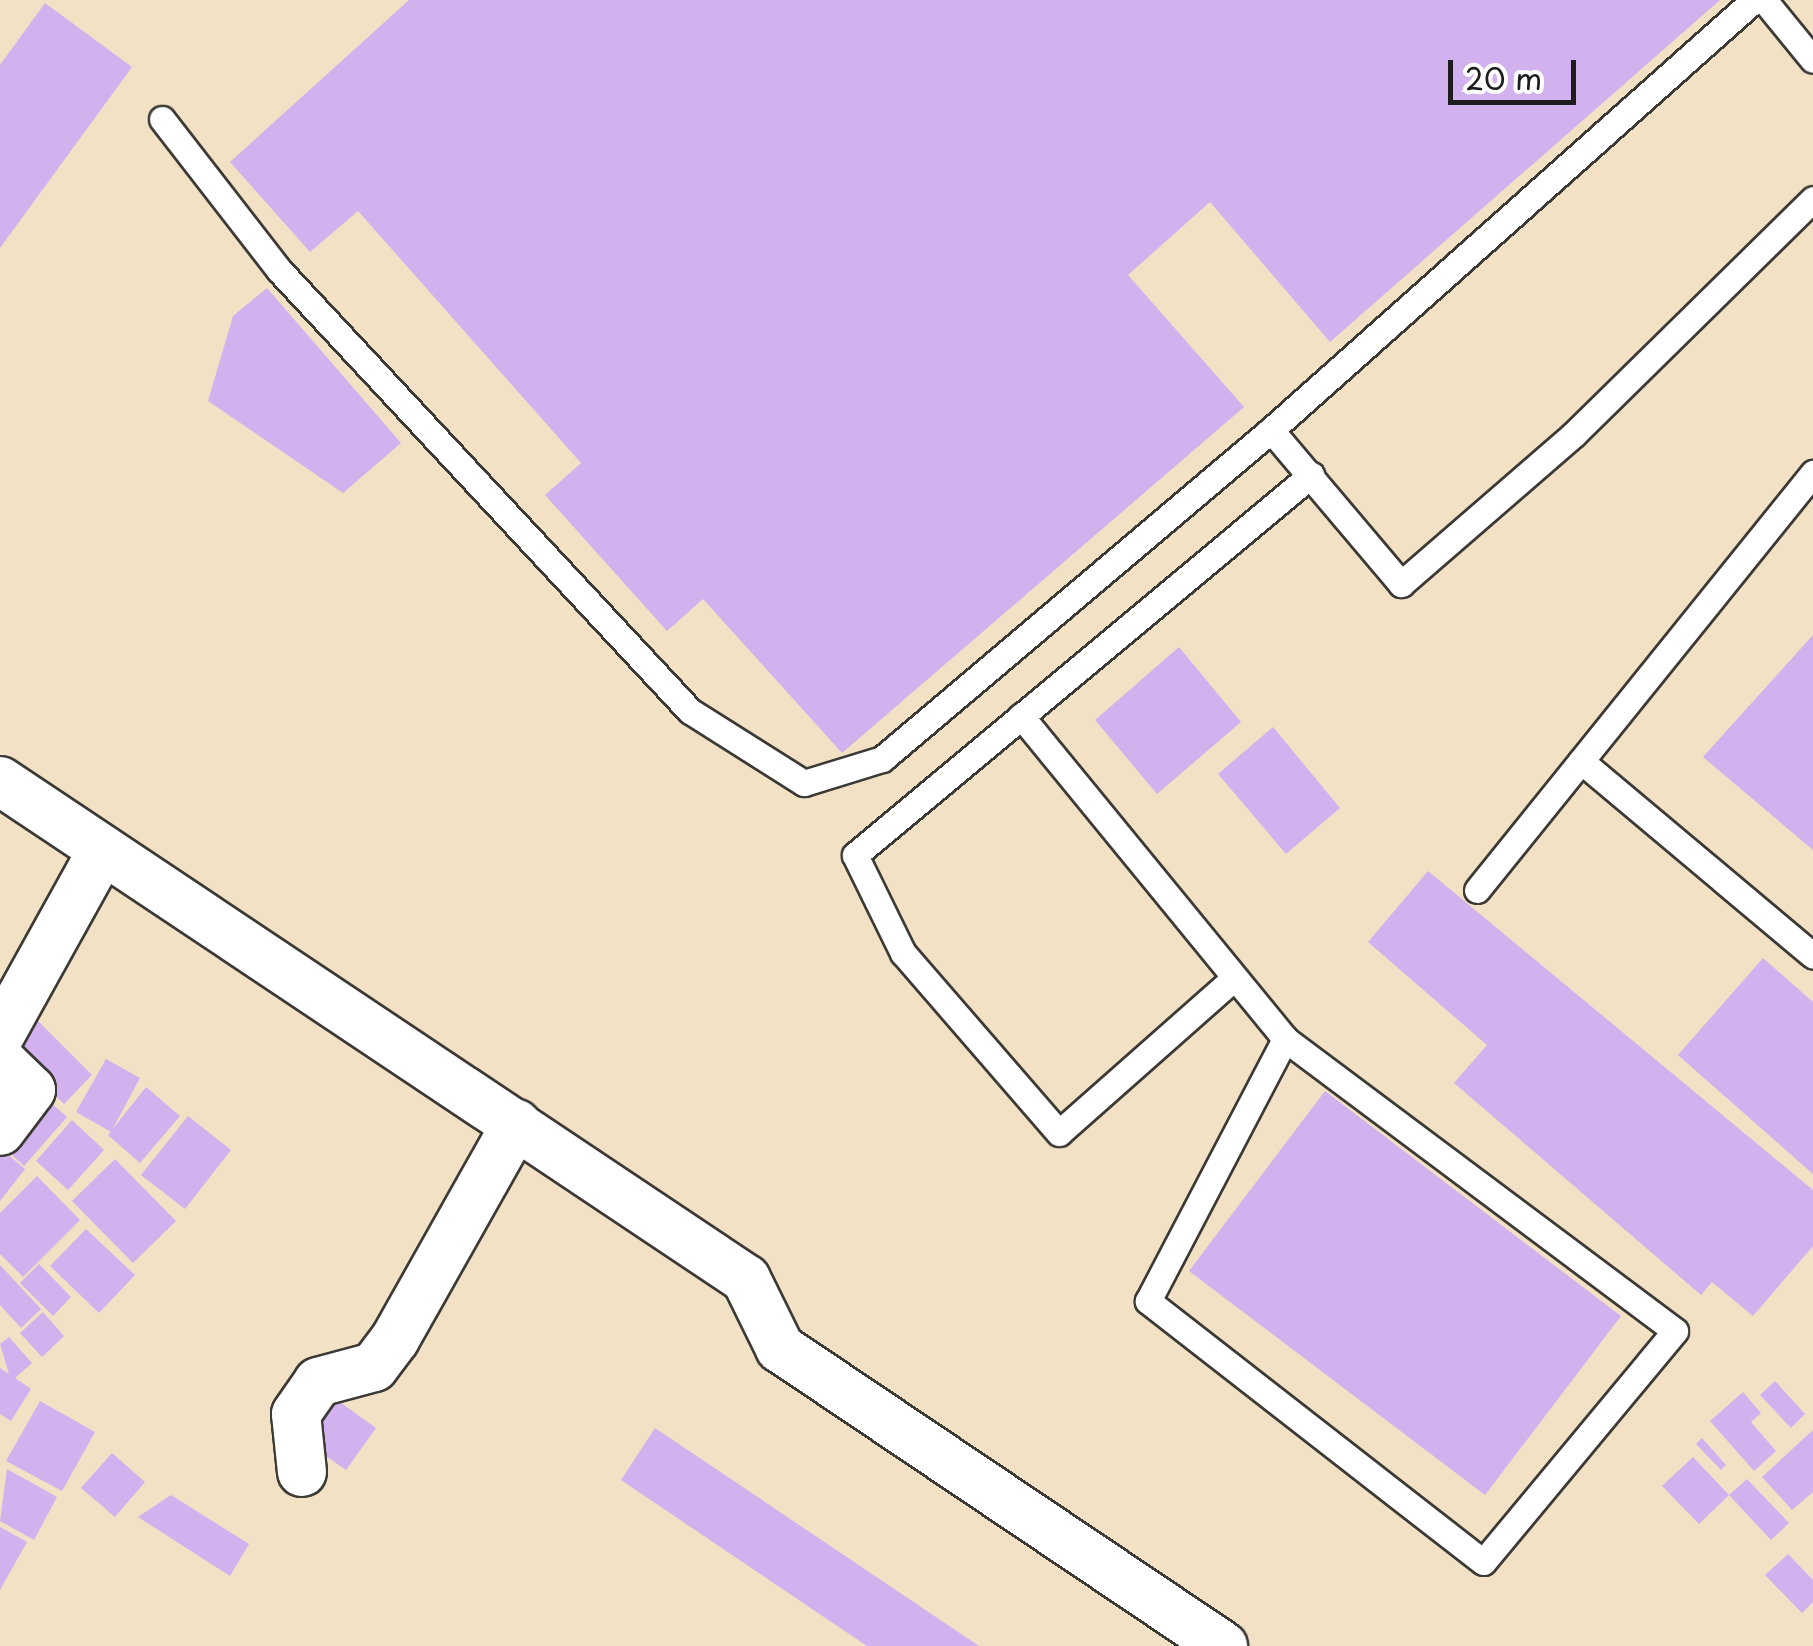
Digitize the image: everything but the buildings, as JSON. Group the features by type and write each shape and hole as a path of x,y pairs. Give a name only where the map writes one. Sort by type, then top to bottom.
{"street":[{"path":"0,781 746,1279 780,1348 1223,1646"},
{"path":"0,1035 102,851"},
{"path":"0,1060 31,1090 0,1131"},
{"path":"302,1472 296,1414 318,1382 374,1367 395,1339 516,1124"}],"lane":[{"path":"162,119 280,270 690,710 804,783 882,759 1271,430 1754,0"},
{"path":"1764,0 1813,60"},
{"path":"1271,430 1402,584 1574,434 1813,199"},
{"path":"1476,890 1813,473"},
{"path":"1233,979 1059,1132 903,952 855,855 1311,475"},
{"path":"1021,716 1285,1039 1675,1331 1482,1562 1148,1301 1285,1039"},
{"path":"1581,761 1813,956"}]}
